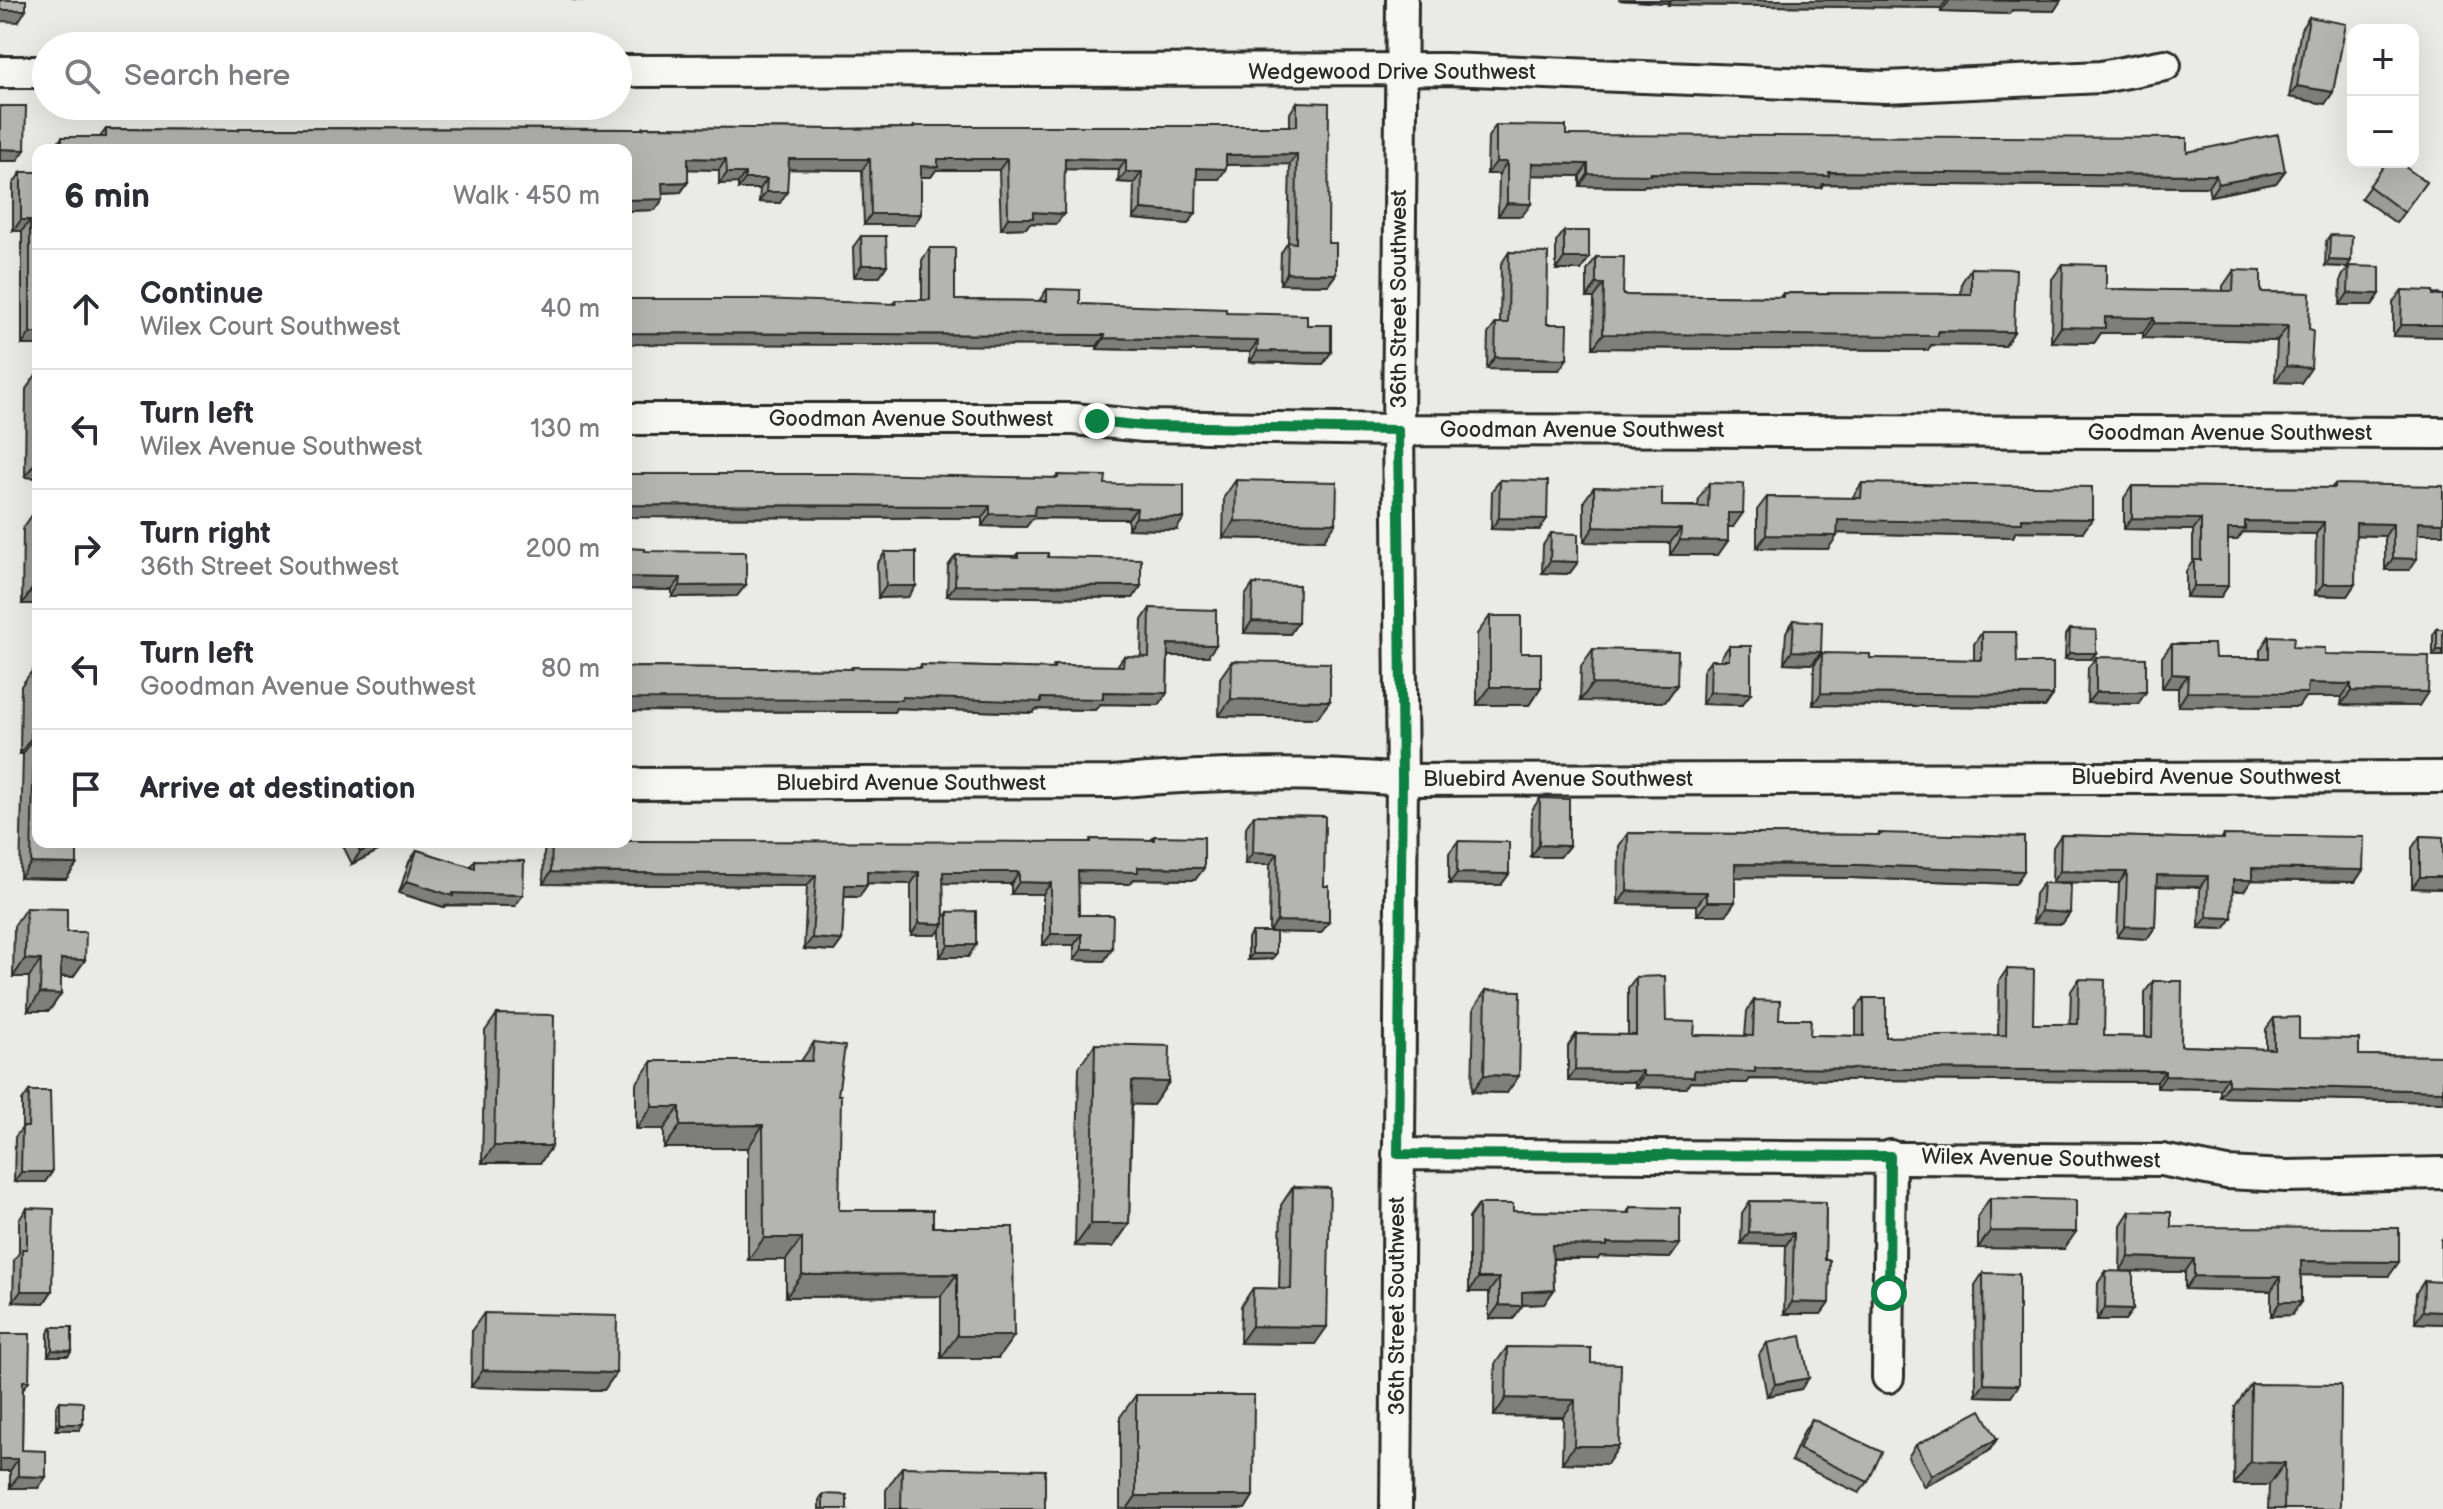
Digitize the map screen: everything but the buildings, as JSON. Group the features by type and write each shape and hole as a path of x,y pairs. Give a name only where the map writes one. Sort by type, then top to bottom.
{"street":[{"name":"36th Street Southwest","path":"1396,1509 1402,780 1398,430 1402,0"},
{"name":"Wedgewood Drive Southwest","path":"632,71 1447,69 1886,87 2101,77 2165,65"},
{"path":"0,72 32,72"},
{"name":"Goodman Avenue Southwest","path":"632,419 1074,419 1144,426 1398,430 2443,433"},
{"name":"Bluebird Avenue Southwest","path":"632,784 1112,782 1191,774 1339,774 1402,780 2443,777"},
{"name":"Wilex Avenue Southwest","path":"1398,1154 2162,1160 2227,1173 2286,1176 2443,1173"},
{"path":"1888,1377 1890,1156"}],"route":[{"path":"1097,421 1144,426 1398,430 1402,780 1398,1154 1890,1156 1889,1293"}]}
